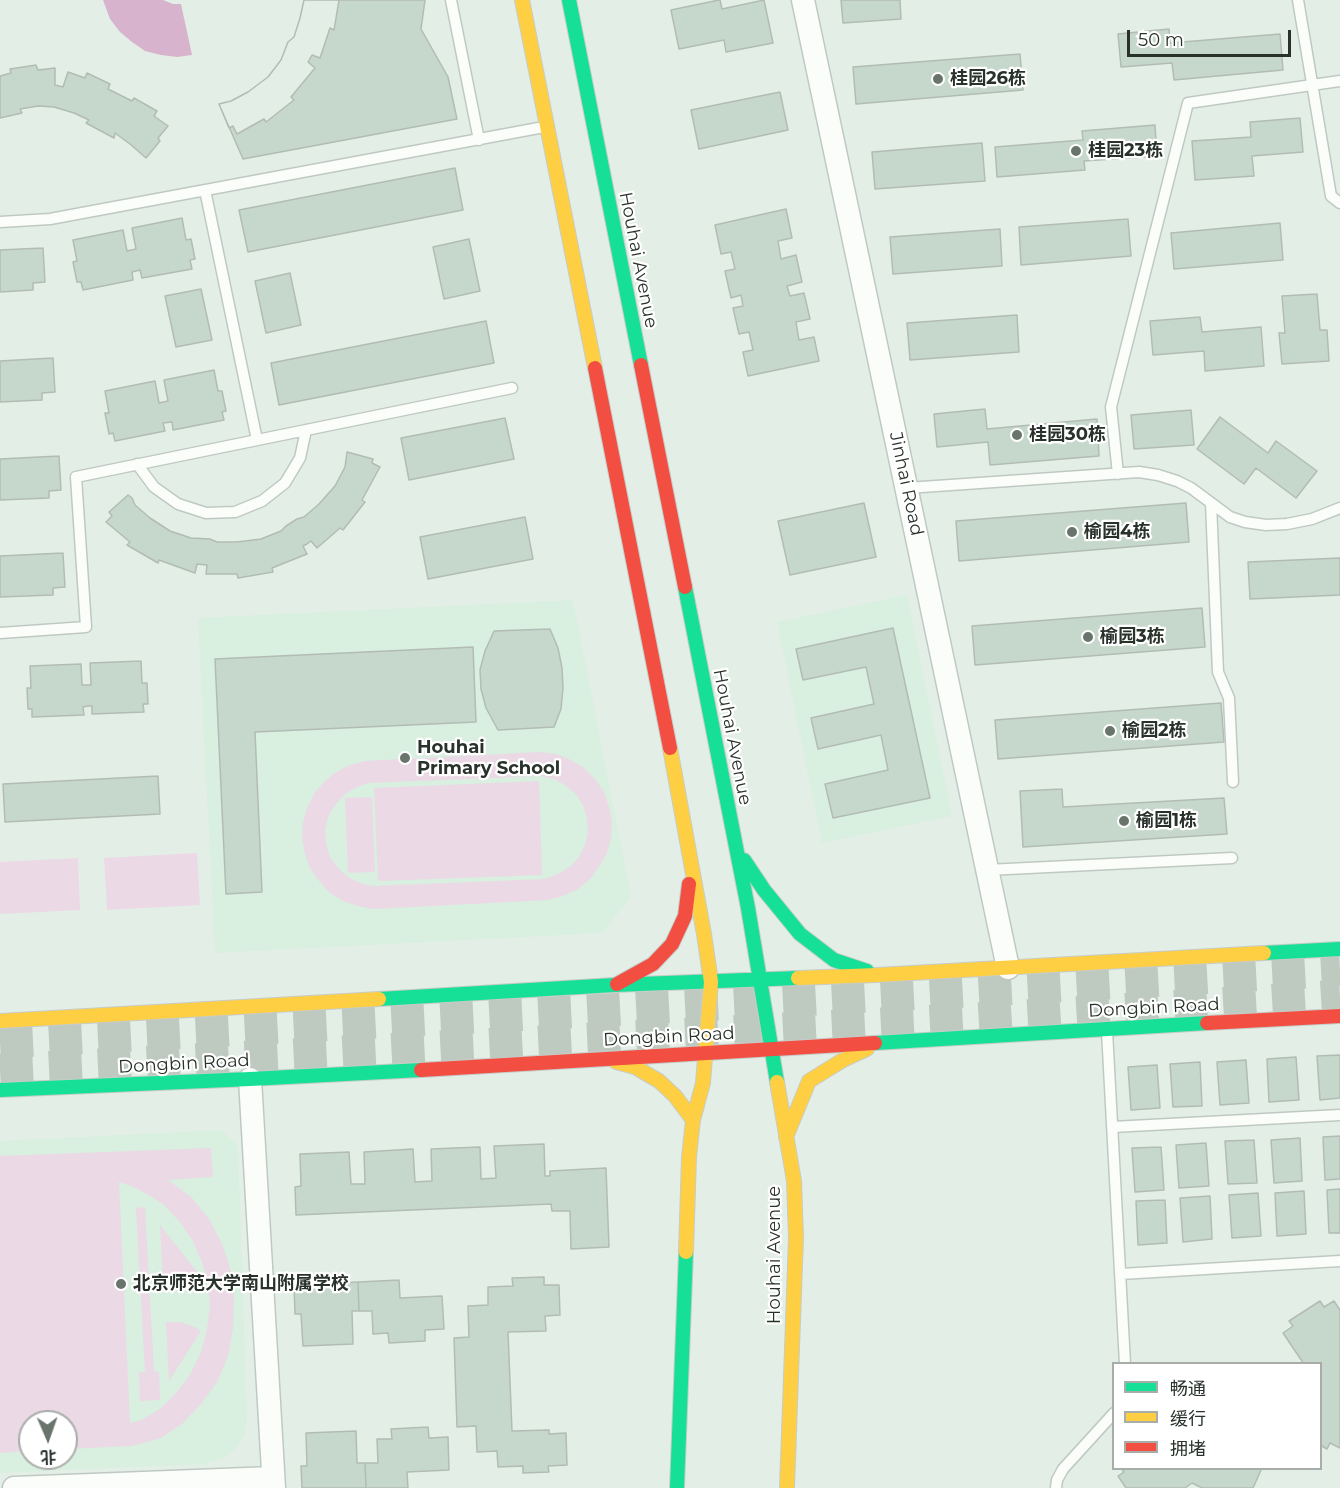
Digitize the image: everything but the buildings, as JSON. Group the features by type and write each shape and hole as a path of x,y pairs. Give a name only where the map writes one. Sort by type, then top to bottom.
{"main road":[{"path":"522,0 669,741 711,982 703,1083 693,1120 689,1157 677,1488"},
{"name":"Houhai Avenue","path":"569,0 736,849 794,1181 796,1237 787,1488"},
{"path":"736,849 764,890 800,934 834,960 877,975"},
{"path":"614,985 653,964 672,944 685,916 692,868"},
{"path":"0,1021 614,985 877,975 1340,949"},
{"name":"Dongbin Road","path":"0,1090 705,1054 1340,1016"},
{"path":"786,1137 809,1081 843,1060 880,1042"},
{"path":"603,1059 635,1067 659,1081 675,1096 693,1120"}],"street":[{"name":"Jinhai Road","path":"803,0 1008,968"},
{"path":"14,1488 273,1483 250,1079"}],"lane":[{"path":"451,0 478,140"},
{"path":"1298,0 1331,196 1340,203"},
{"path":"1118,474 1111,407 1188,103 1340,81"},
{"path":"0,222 50,219 547,127"},
{"path":"205,190 257,440"},
{"path":"0,633 86,627 76,477 512,388"},
{"path":"137,464 154,487 178,504 206,513 235,512 262,501 285,483 300,458 306,430"},
{"path":"907,488 1139,472 1158,475 1191,488 1230,517 1245,522 1266,525 1287,524 1312,519 1340,508"},
{"path":"1211,503 1218,672 1229,698 1233,782"},
{"path":"987,870 1232,858"},
{"path":"1107,1029 1125,1362"},
{"path":"1112,1127 1340,1115"},
{"path":"1121,1274 1340,1261"},
{"path":"1056,1488 1057,1480 1063,1469 1112,1414"}],"shaded area":[{"path":"103,0 163,0 181,4 192,55 177,57 145,51 120,32 110,19"},
{"path":"907,595 952,816 822,843 777,622"},
{"name":"Houhai Primary School","path":"573,600 631,897 602,933 215,953 198,618"},
{"path":"540,752 556,754 584,768 604,792 612,822 607,853 590,879 578,889 548,900 373,909 343,901 330,893 310,868 302,838 303,823 314,794 324,782 336,772 365,761","holes":["540,776 554,779 576,794 583,805 588,832 579,857 570,867 545,879 373,886 348,877 330,857 325,830 328,817 344,795 368,783"]},
{"path":"539,781 542,875 378,881 374,788"},
{"path":"372,797 375,872 348,873 345,798"},
{"path":"197,853 200,905 107,910 104,858"},
{"path":"78,858 80,910 0,914 0,862"},
{"name":"北京师范大学南山附属学校","path":"221,1130 238,1145 247,1422 244,1436 234,1450 222,1459 205,1464 78,1470 78,1410 18,1410 18,1470 68,1470 0,1473 0,1141"},
{"path":"211,1148 213,1177 168,1180 191,1197 209,1219 222,1244 231,1271 234,1299 233,1328 228,1356 217,1382 183,1423 161,1438 132,1446 78,1448 78,1410 18,1410 18,1452 0,1453 0,1156","holes":["119,1182 164,1205 180,1222 193,1241 208,1284 210,1307 201,1352 191,1373 161,1408 142,1420 130,1423"]},
{"path":"145,1207 154,1371 159,1372 160,1400 140,1401 139,1372 145,1372 136,1208"},
{"path":"160,1225 197,1272 178,1283 163,1284"},
{"path":"166,1322 181,1322 201,1331 169,1381"}],"tunnel":[{"path":"0,1042 1340,970"},
{"path":"0,1070 976,1019 1340,996"}],"traffic: fast":[{"path":"569,0 641,365"},
{"path":"685,587 748,908 777,1082"},
{"path":"744,860 764,890 800,934 834,960 867,971"},
{"path":"1264,953 1340,949"},
{"path":"379,999 614,985 798,978"},
{"path":"875,1043 1207,1023"},
{"path":"0,1090 421,1070"},
{"path":"677,1488 686,1252"}],"traffic: slow":[{"path":"522,0 595,368"},
{"path":"670,748 711,982 703,1083 693,1120 689,1157 686,1252"},
{"path":"798,978 1264,953"},
{"path":"0,1021 379,999"},
{"path":"786,1137 809,1081 843,1060 867,1049"},
{"path":"616,1062 635,1067 659,1081 675,1096 693,1120"},
{"path":"777,1082 794,1181 796,1237 787,1488"}],"traffic: jam":[{"path":"641,365 685,587"},
{"path":"595,368 670,748"},
{"path":"617,984 653,964 672,944 685,916 689,884"},
{"path":"1207,1023 1340,1016"},
{"path":"421,1070 875,1043"}],"place":[{"name":"桂园26栋","path":"938,79"},
{"name":"桂园23栋","path":"1076,151"},
{"name":"桂园30栋","path":"1017,435"},
{"name":"榆园4栋","path":"1072,532"},
{"name":"榆园3栋","path":"1088,637"},
{"name":"榆园2栋","path":"1110,731"},
{"name":"Houhai Primary School","path":"405,758"},
{"name":"榆园1栋","path":"1124,821"},
{"name":"北京师范大学南山附属学校","path":"121,1284"}]}
